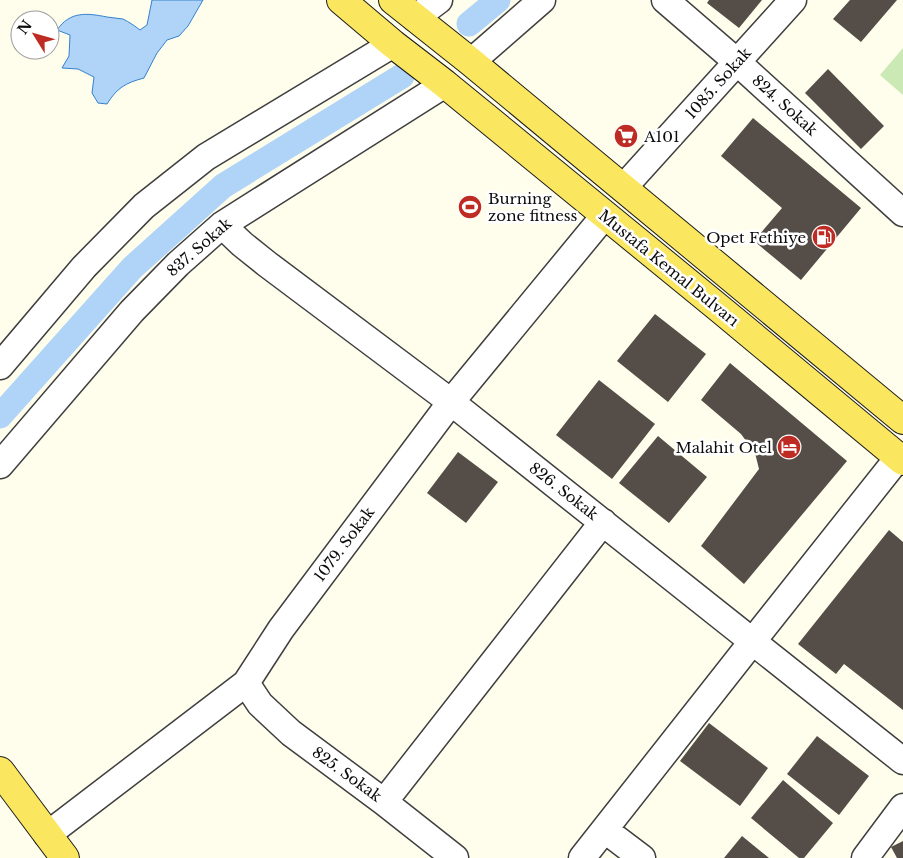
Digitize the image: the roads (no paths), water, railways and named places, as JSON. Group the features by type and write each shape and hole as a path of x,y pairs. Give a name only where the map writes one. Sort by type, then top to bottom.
{"main road":[{"name":"Mustafa Kemal Bulvarı","path":"341,0 901,460"},
{"path":"393,0 471,62 903,420"},
{"path":"0,771 65,858"}],"street":[{"path":"415,18 439,0"},
{"path":"471,62 542,0"},
{"name":"824. Sokak","path":"665,0 737,62 903,213"},
{"name":"1085. Sokak","path":"623,188 793,0"},
{"path":"0,366 84,267 144,206 206,157 393,44"},
{"name":"837. Sokak","path":"0,465 132,310 178,264 222,225 445,84"},
{"name":"1079. Sokak","path":"47,835 246,683 281,630 451,402 605,215"},
{"name":"826. Sokak","path":"222,225 267,264 451,402 903,761"},
{"path":"582,858 752,642 901,460"},
{"path":"384,802 603,522"},
{"name":"825. Sokak","path":"246,683 260,704 291,733 455,858"},
{"path":"864,858 903,807"},
{"path":"605,830 642,858"}],"water":[{"path":"152,0 203,0 188,26 179,36 167,40 157,53 144,78 122,87 107,104 98,103 92,93 94,77 78,69 62,68 69,56 70,35 60,31 60,26 67,19 86,14 123,19 140,30 147,25"}],"waterway":[{"path":"469,24 498,0"},
{"path":"0,416 132,268 223,186 402,76"}],"place":[{"name":"A101","path":"626,136"},
{"name":"Burning zone fitness","path":"470,207"},
{"name":"Opet Fethiye","path":"824,237"},
{"name":"Malahit Otel","path":"789,447"}]}
